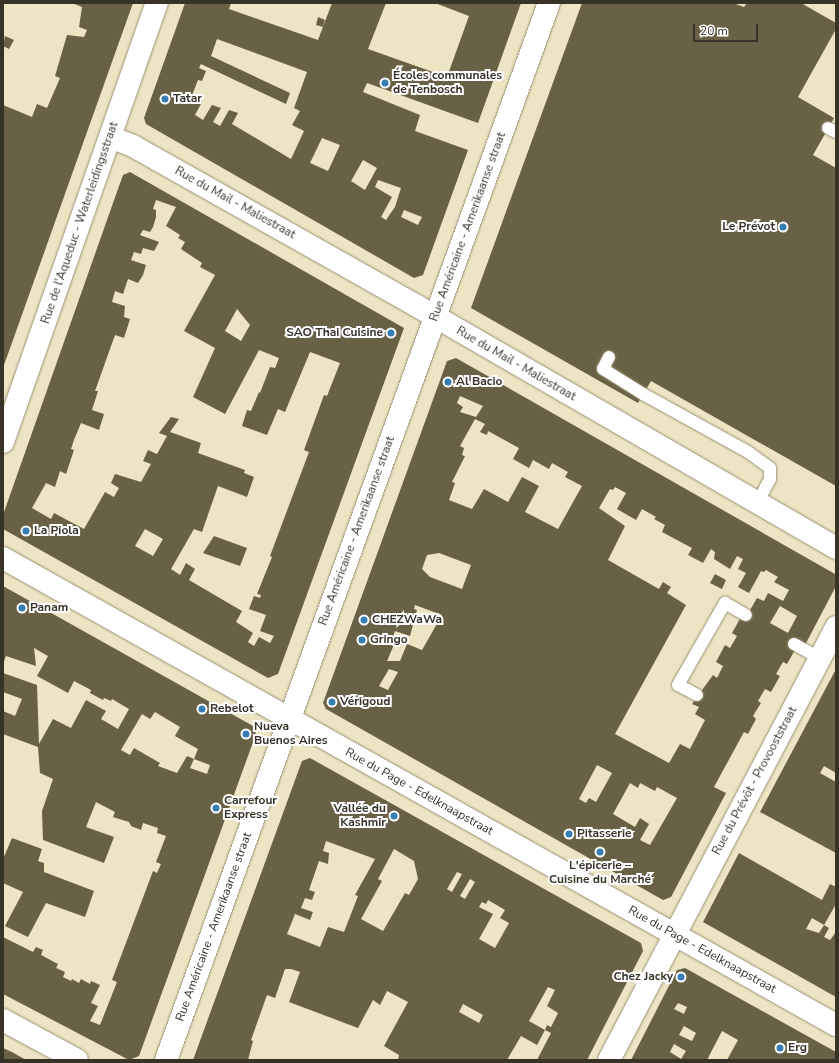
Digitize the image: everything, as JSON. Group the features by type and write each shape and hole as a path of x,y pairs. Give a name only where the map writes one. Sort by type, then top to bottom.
{"street":[{"name":"Rue de l'Aqueduc - Waterleidingsstraat","path":"3,442 157,3"},
{"name":"Rue Américaine - Amerikaanse straat","path":"166,1060 549,3"},
{"name":"Rue du Mail - Maliestraat","path":"110,137 134,146 836,548"},
{"name":"Rue du Page - Edelknaapstraat","path":"3,558 836,1025"},
{"name":"Rue du Prévôt - Provooststraat","path":"609,1060 836,627"},
{"path":"3,1020 77,1060"}],"lane":[{"path":"609,357 603,368 643,394 748,452 770,468 770,479 757,502"},
{"path":"697,696 678,685 725,603 746,615"},
{"path":"794,644 819,658"}],"building":[{"path":"72,3 133,3 3,368 3,105 32,117 37,104 47,108 60,78 55,76 67,35 84,37 87,30 79,27 82,7"},
{"path":"185,3 231,3 229,9 318,40 332,3 386,3 368,49 447,77 469,16 435,3 521,3 478,123 367,83 363,92 420,115 415,131 468,150 423,275 414,278 146,124 144,118","holes":["217,39 307,72 294,108 300,111 292,125 304,131 291,159 232,124 238,113 229,110 220,126 213,122 221,108 212,105 203,120 195,115 202,102 191,98 198,80 202,81 206,71 199,68 201,64 286,104 290,93 211,56","322,138 340,145 328,171 310,163","363,160 377,168 365,190 351,181","378,180 401,188 395,207 386,220 381,217 392,197 375,187","404,210 422,217 418,225 401,217"]},
{"path":"582,3 733,3 744,7 747,3 801,3 836,23 836,29 798,97 834,118 813,155 836,168 836,486 651,381 638,403 471,308"},
{"path":"318,17 325,20 323,27 316,25"},
{"path":"5,36 14,40 9,49 3,46"},
{"path":"130,172 404,328 278,674 268,678 3,529 3,515 123,175","holes":["156,200 176,207 166,226 180,235 178,238 185,242 181,249 202,263 200,267 215,275 184,331 215,348 193,397 225,414 259,350 279,358 275,368 270,367 251,411 247,410 242,426 267,435 278,409 285,412 310,352 340,363 327,396 324,395 304,450 309,452 270,556 272,557 257,594 261,595 260,598 254,596 249,609 266,615 260,631 274,636 270,643 259,637 254,646 248,642 253,633 236,622 242,611 189,580 195,569 186,563 180,575 171,569 194,529 202,532 218,486 247,497 254,477 244,473 245,470 198,453 201,443 170,432 179,419 171,417 159,433 167,436 157,454 148,450 143,461 151,464 141,482 115,474 111,483 119,488 114,497 105,492 84,529 54,513 51,519 32,508 46,483 55,487 60,471 66,474 74,450 71,449 81,423 99,430 104,414 92,410 98,391 95,391 115,335 124,338 130,319 124,317 125,306 112,302 115,291 123,294 128,279 138,283 143,275 146,265 131,260 134,252 141,254 143,248 154,251 159,242 140,235 143,230 150,232 153,227 156,217 156,210 153,209","237,309 250,325 241,341 225,331","145,529 163,539 153,556 135,546"]},
{"path":"456,358 835,574 836,586 804,647 796,648 787,664 783,662 776,674 780,676 771,692 765,689 758,701 761,703 753,716 756,719 748,734 744,732 714,787 726,793 671,897 663,900 326,709 323,703 447,361","holes":["460,396 483,406 476,417 460,412 463,407 457,403","475,419 485,424 480,432 487,435 488,431 519,448 513,459 529,468 533,460 549,469 552,463 568,472 565,477 582,486 558,529 525,512 539,486 522,477 508,502 484,489 472,509 449,500 455,483 452,482 465,456 462,455 464,448 460,446","615,487 626,493 617,509 636,520 642,509 656,517 654,519 665,525 662,532 692,548 688,555 703,563 711,549 715,552 714,559 730,569 737,556 743,559 738,569 746,573 738,587 749,593 761,571 764,572 766,570 778,577 774,582 789,590 783,601 768,593 764,601 757,598 749,612 741,617 732,633 737,636 730,648 725,645 716,662 723,666 717,678 713,675 692,704 699,707 695,714 705,720 690,749 680,744 669,763 615,734 686,605 667,593 671,587 663,582 659,589 608,560 625,526 599,508 610,489 613,490","439,553 471,565 462,589 430,577 422,569 427,555","415,605 442,615 422,650 407,644 400,661 387,661 396,640 392,639 395,631 410,636 417,610 414,609","780,606 797,616 788,633 770,623","389,669 398,672 388,690 379,686","597,765 612,773 596,802 589,798 586,803 579,799","630,783 638,788 640,783 655,791 657,787 677,798 650,845 640,840 649,824 640,818 635,827 613,814"]},
{"path":"214,536 247,548 240,566 203,553"},
{"path":"715,574 726,580 722,589 710,583"},
{"path":"3,586 253,726 256,734 139,1056 129,1060 3,994 3,937 33,952 36,947 43,950 41,955 58,964 56,968 65,972 63,977 71,981 72,979 79,983 81,979 90,984 91,981 100,985 91,1003 98,1006 90,1021 100,1025 117,982 112,980 153,871 157,873 161,864 156,862 166,836 157,833 158,828 143,823 141,830 131,826 129,822 113,817 115,812 96,802 86,827 114,837 104,863 43,840 42,811 53,779 40,773 38,747 3,734 3,711 15,716 22,699 3,692 3,673 37,685 39,744 53,719 71,728 86,700 106,711 101,719 118,729 129,709 112,699 111,701 104,698 103,700 90,693 91,690 74,681 68,693 37,676 48,656 34,648 36,666 6,656 3,664","holes":["155,712 180,727 175,736 198,749 194,759 187,756 177,773 158,766 160,763 134,748 130,755 121,750 142,714 150,719","194,759 210,765 207,774 190,768"]},
{"path":"836,669 836,773 824,766 820,773 836,782 836,853 760,812"},
{"path":"310,758 641,943 643,951 587,1060 537,1060 551,1033 545,1030 537,1045 521,1036 507,1060 398,1060 399,1055 384,1046 408,1002 387,991 380,1005 373,1000 358,1028 289,1002 300,972 285,969 275,998 267,995 251,1040 253,1041 248,1060 193,1060 302,761","holes":["326,841 375,859 355,895 358,896 344,932 328,927 320,947 287,934 295,914 310,920 313,912 301,908 305,898 312,900 315,892 309,890 319,861 328,864 329,853 323,851","394,849 414,861 418,879 409,895 405,893 383,931 361,919 382,881 378,879","457,872 462,874 452,892 447,889","470,879 475,882 465,899 460,896","488,900 505,910 500,918 509,923 495,948 479,939 493,914 479,907 482,902 486,904","548,987 555,990 547,1006 558,1013 551,1027 547,1025 545,1030 529,1021","463,1004 483,1015 479,1023 459,1012"]},
{"path":"12,838 42,849 38,861 44,863 44,872 94,891 85,917 46,903 28,937 5,926 23,892 3,883 3,859"},
{"path":"739,853 822,900 830,884 836,887 836,904 824,925 829,928 824,937 830,940 836,932 836,997 703,922","holes":["812,918 824,925 819,933 806,929"]},
{"path":"685,968 836,1052 836,1060 727,1060 738,1040 722,1031 707,1060 631,1060 677,970","holes":["678,1003 687,1007 684,1014 674,1009","684,1026 696,1033 692,1041 679,1035","674,1044 686,1051 681,1059 670,1052"]},
{"path":"3,1048 12,1052 26,1060 3,1060"}],"place":[{"name":"Écoles communales de Tenbosch","path":"385,83"},
{"name":"Tatar","path":"165,99"},
{"name":"Le Prévot","path":"783,227"},
{"name":"SAO Thai Cuisine","path":"391,333"},
{"name":"Al Bacio","path":"448,382"},
{"name":"La Piola","path":"26,531"},
{"name":"Panam","path":"22,608"},
{"name":"CHEZWaWa","path":"364,620"},
{"name":"Gringo","path":"362,640"},
{"name":"Vérigoud","path":"332,702"},
{"name":"Rebelot","path":"202,709"},
{"name":"Nueva Buenos Aires","path":"246,734"},
{"name":"Carrefour Express","path":"216,808"},
{"name":"Vallée du Kashmir","path":"394,816"},
{"name":"Pitasserie","path":"569,834"},
{"name":"L'épicerie – Cuisine du Marché","path":"600,852"},
{"name":"Chez Jacky","path":"681,977"},
{"name":"Erg","path":"780,1048"}]}
